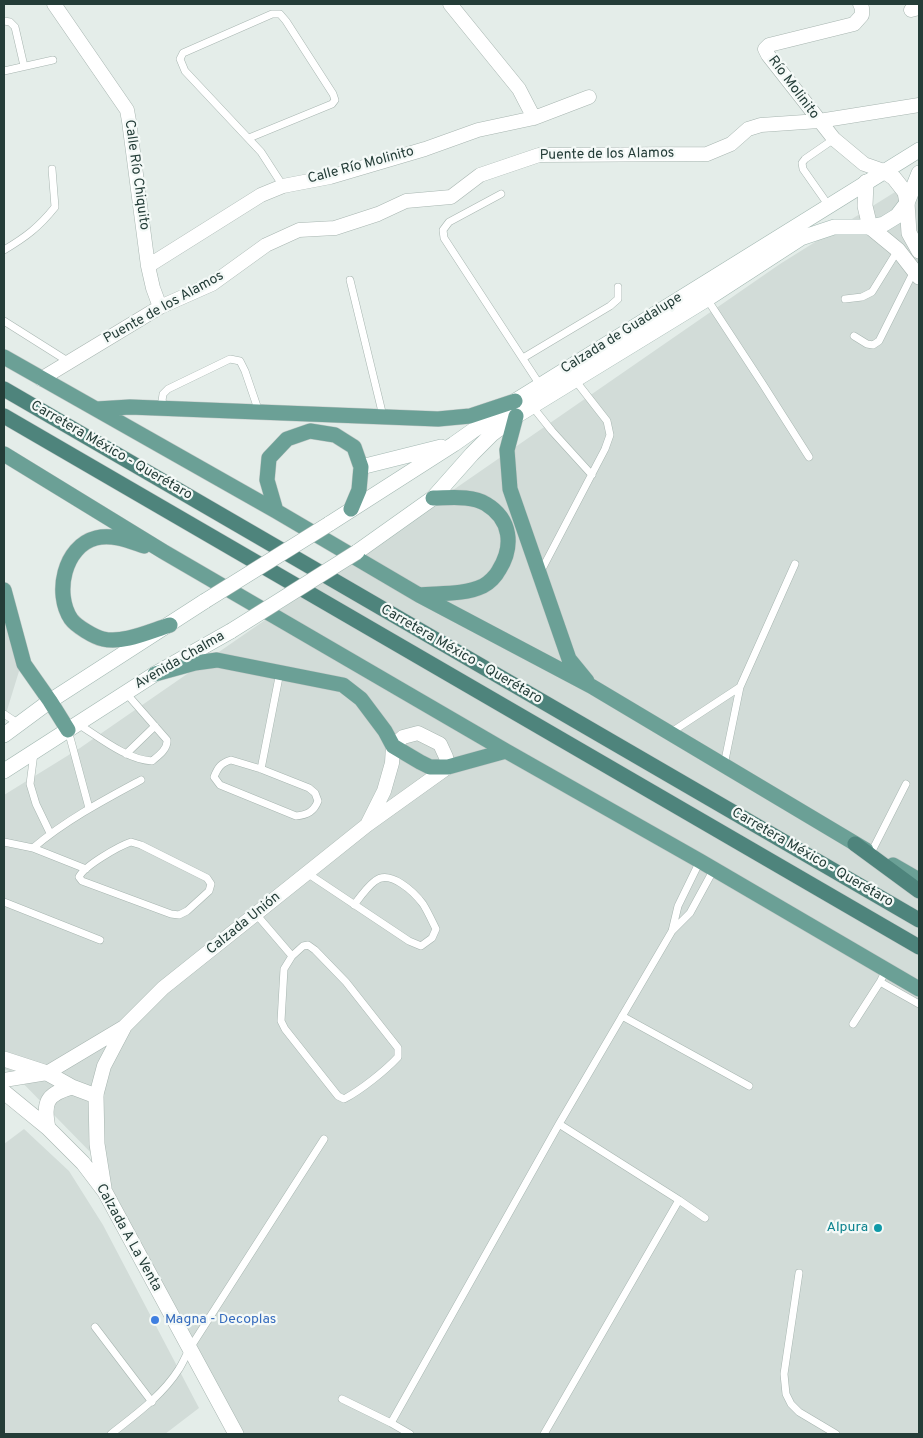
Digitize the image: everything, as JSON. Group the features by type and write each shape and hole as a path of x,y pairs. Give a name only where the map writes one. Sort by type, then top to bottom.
{"highway":[{"name":"Carretera México - Querétaro","path":"4,389 919,920"},
{"name":"Carretera México - Querétaro","path":"4,416 919,947"},
{"path":"855,844 919,891"}],"main road":[{"name":"Calzada de Guadalupe","path":"357,552 433,498 515,409 541,385 919,150"},
{"path":"884,172 899,183 910,202 909,234 919,251"},
{"name":"Calzada de Guadalupe","path":"170,625 454,444 515,409 532,406 707,299 801,238 834,227 870,227 884,224 897,216 910,202 919,173"},
{"path":"866,182 865,206 870,227 898,250 917,274"},
{"path":"4,357 276,511 419,595 591,686 855,844 919,880"},
{"path":"96,409 130,407 438,419 515,409 507,450 510,488 569,659 591,686"},
{"path":"276,511 267,480 270,458 287,439 310,431 335,435 354,447 361,467 358,490 351,509"},
{"path":"361,467 454,444"},
{"path":"4,454 164,552 506,751 714,869 883,976 919,989"},
{"path":"419,595 464,592 484,585 497,574 508,550 509,538 505,525 496,512 485,503 472,499 433,498"},
{"path":"164,552 114,537 95,538 80,547 69,562 63,583 64,603 71,619 88,633 103,639 125,639 170,625"},
{"name":"Avenida Chalma","path":"4,771 155,674 231,631 357,552"},
{"path":"4,590 24,664 50,702 73,727"},
{"path":"4,735 50,702 170,625"},
{"path":"155,674 217,660 343,685 362,699 385,731 392,746 430,767 448,767 506,751"},
{"path":"4,1059 47,1072 72,1087 96,1096"},
{"path":"48,1128 45,1113 46,1104 52,1096 72,1087"},
{"name":"Calzada A La Venta","path":"4,1092 48,1128 84,1163 105,1192 236,1434"},
{"name":"Calzada Unión","path":"96,1096 97,1144 105,1192"}],"street":[{"name":"Calle Río Chiquito","path":"54,4 127,110 148,266 160,307"},
{"path":"450,4 520,89 534,118"},
{"name":"Río Molinito","path":"860,4 862,15 854,24 770,45 765,49 834,139 864,164 884,172"},
{"name":"Calle Río Molinito","path":"148,266 261,195 283,186 330,177 478,130 534,118 589,97"},
{"name":"Puente de los Alamos","path":"41,379 160,307 212,284 266,245 300,230 335,228 378,214 406,201 451,197 480,175 540,155 707,154 731,144 748,129 761,125 819,121 919,105"},
{"path":"864,164 866,182"},
{"path":"392,746 403,737 418,733 440,744 448,767"},
{"name":"Calzada Unión","path":"367,825 384,791 392,763 392,746"},
{"name":"Calzada Unión","path":"4,1080 47,1072 124,1027 163,988 367,825 448,767"},
{"name":"Calzada Unión","path":"96,1096 104,1066 124,1027"}],"lane":[{"path":"249,138 332,104 335,100 333,94 280,14 272,14 183,52 180,59 186,71 261,152 283,186"},
{"path":"4,21 10,22 16,28 24,66"},
{"path":"4,71 53,60"},
{"path":"829,206 803,169 802,163 804,159 834,139"},
{"path":"4,250 24,239 43,222 55,207 52,169"},
{"path":"501,194 449,222 444,230 444,238 541,385"},
{"path":"845,299 862,297 872,292 898,250"},
{"path":"854,336 867,344 873,345 879,340 917,274"},
{"path":"350,280 383,417"},
{"path":"523,358 610,306 618,299 618,287"},
{"path":"707,299 809,458"},
{"path":"4,321 69,362"},
{"path":"166,409 162,401 163,394 168,389 230,359 240,362 245,371 259,412"},
{"path":"540,574 606,449 610,435 607,421 575,379"},
{"path":"532,406 592,475"},
{"path":"724,765 740,687 795,564"},
{"path":"261,769 280,672"},
{"path":"670,733 740,687"},
{"path":"73,727 126,754 146,761 152,761 167,744 167,740 126,693"},
{"path":"4,714 19,724"},
{"path":"126,754 155,726"},
{"path":"73,727 89,808"},
{"path":"34,750 30,784 36,804 50,833"},
{"path":"231,760 261,769 309,788 316,793 318,801 314,810 304,816 296,816 226,789 214,777 218,767 224,762 231,760"},
{"path":"33,848 50,833 89,808 141,780"},
{"path":"871,853 906,784"},
{"path":"4,842 33,848 86,868"},
{"path":"131,842 141,845 207,878 211,884 209,891 187,911 179,915 171,914 82,881 79,877 86,868 122,845 131,842"},
{"path":"391,1423 559,1124 672,930 678,906 700,861"},
{"path":"672,930 690,913 714,869"},
{"path":"307,873 354,905 408,941 421,946 432,938 436,929 416,895 393,878 384,876 375,880 354,905"},
{"path":"4,902 100,940"},
{"path":"256,914 292,956"},
{"path":"308,945 315,950 346,982 398,1048 398,1057 392,1063 352,1095 344,1099 338,1096 285,1029 282,1020 284,969 292,956 303,946 308,945"},
{"path":"853,1024 883,976 919,1004"},
{"path":"622,1016 749,1086"},
{"path":"559,1124 705,1218"},
{"path":"111,1434 152,1402 180,1369 190,1348 324,1139"},
{"path":"544,1434 679,1200"},
{"path":"799,1274 784,1374 786,1394 791,1404 799,1412 836,1434"},
{"path":"95,1327 152,1402"},
{"path":"342,1399 410,1434"}],"shaded area":[{"path":"919,177 919,1434 237,1434 97,1159 12,1072 4,1069 4,795 80,748 780,264"},
{"path":"4,613 20,668 4,720"},
{"path":"24,1129 69,1171 103,1225 199,1408 165,1434 4,1434 4,1144"}],"place":[{"name":"Alpura","path":"878,1228"},
{"name":"Magna - Decoplas","path":"155,1320"}]}
